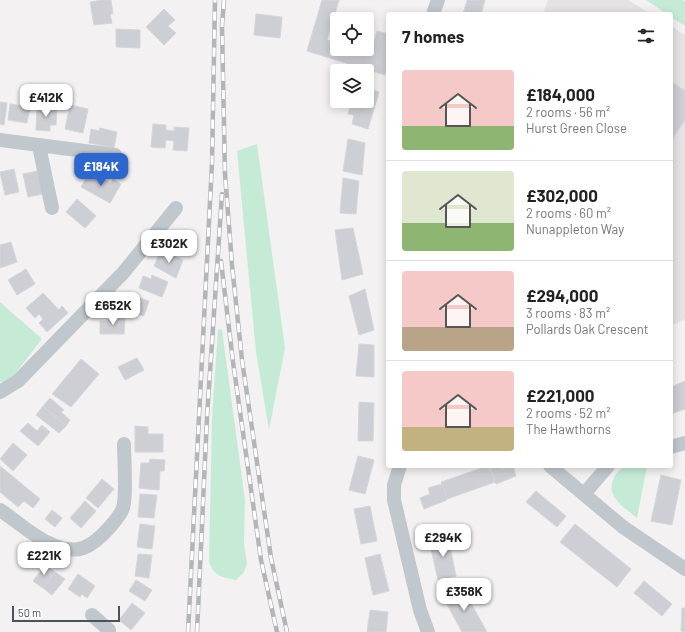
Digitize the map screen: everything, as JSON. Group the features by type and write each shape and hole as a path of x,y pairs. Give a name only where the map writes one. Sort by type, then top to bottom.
{"street":[{"path":"434,12 438,0"},
{"path":"0,140 115,155"},
{"path":"39,146 52,208"},
{"path":"0,392 18,381 123,273 176,208"},
{"path":"673,446 685,443"},
{"path":"0,510 50,544 64,549 78,550 86,548 100,538 118,518 123,509 125,498 124,444"},
{"path":"399,468 394,485 394,500 420,610 428,632"},
{"path":"552,468 623,527 685,569"},
{"path":"584,494 606,468"},
{"path":"92,615 109,630 107,632"}],"shaded area":[{"path":"548,0 628,0 648,12 544,12"},
{"path":"673,27 685,35 685,319 673,325"}],"green space":[{"path":"646,0 682,0 685,2 685,26 673,18 673,12 664,12"},
{"path":"257,144 285,348 269,430 256,352 237,151"},
{"path":"0,302 42,339 11,379 5,382 0,382"},
{"path":"218,330 222,330 245,500 244,543 247,564 244,572 236,580 219,576 211,567 209,562 212,418"},
{"path":"647,468 637,518 617,501 612,491 614,478 621,469"}],"building":[{"path":"111,0 113,14 110,14 112,23 94,25 90,2"},
{"path":"322,0 339,0 335,12 330,12 330,30 327,40 330,41 330,56 374,56 374,42 377,31 386,33 385,75 374,72 374,64 349,64 307,51"},
{"path":"467,0 485,0 482,12 464,12"},
{"path":"164,9 175,20 168,26 176,33 164,45 146,27"},
{"path":"256,14 282,17 280,38 254,35"},
{"path":"116,29 140,30 140,48 116,47"},
{"path":"673,82 685,91 685,120 673,138"},
{"path":"374,90 379,92 368,129 352,124 354,115 348,114 350,108 374,108"},
{"path":"0,102 7,103 4,125 0,124"},
{"path":"10,104 30,107 27,123 8,120"},
{"path":"70,105 88,109 83,133 65,129"},
{"path":"37,106 57,107 56,125 50,125 50,131 36,130"},
{"path":"153,124 166,125 166,130 174,131 174,127 189,128 187,151 173,150 174,141 166,140 165,148 151,147"},
{"path":"100,128 117,132 114,148 89,143 91,129 99,131"},
{"path":"348,139 365,143 362,175 343,171"},
{"path":"14,169 19,192 5,195 0,172"},
{"path":"38,171 43,194 28,197 23,174"},
{"path":"90,171 111,183 113,179 121,184 110,203 81,187"},
{"path":"343,178 359,181 356,214 340,213"},
{"path":"77,199 96,216 85,228 66,212"},
{"path":"353,228 363,274 342,280 335,230"},
{"path":"11,242 17,262 0,268 0,245"},
{"path":"168,253 183,260 176,278 154,266 159,254 166,257"},
{"path":"26,269 35,284 17,295 8,280"},
{"path":"152,275 168,282 162,297 139,288 143,276 151,279"},
{"path":"365,289 374,330 359,335 349,296"},
{"path":"43,293 59,310 62,306 68,313 47,332 39,323 43,319 39,314 35,318 26,308"},
{"path":"133,296 149,301 144,316 121,309 124,297 132,299"},
{"path":"108,317 125,318 124,334 100,334 100,321 108,321"},
{"path":"359,344 374,345 374,377 356,376"},
{"path":"137,358 144,370 125,380 118,367"},
{"path":"81,359 99,374 71,407 52,394"},
{"path":"685,381 685,409 673,413 673,386"},
{"path":"50,398 64,410 61,412 70,420 66,426 43,406"},
{"path":"359,402 374,403 373,441 358,441"},
{"path":"43,406 66,426 59,433 36,415"},
{"path":"28,423 37,431 42,425 50,432 38,446 20,431"},
{"path":"135,426 148,427 148,434 163,434 163,452 135,452"},
{"path":"13,443 27,455 13,471 0,459"},
{"path":"358,456 374,460 365,494 349,490"},
{"path":"150,459 165,460 164,471 160,471 159,490 139,488 141,463 149,463"},
{"path":"0,466 40,499 33,508 24,501 18,507 0,492"},
{"path":"482,468 489,468 495,482 447,499 441,482"},
{"path":"514,468 516,476 496,484 490,469"},
{"path":"661,475 681,480 672,525 651,521"},
{"path":"102,479 114,489 98,508 86,498"},
{"path":"442,484 447,500 424,509 420,498 430,494 428,488"},
{"path":"536,491 566,516 557,527 526,502"},
{"path":"140,494 157,495 154,518 138,517"},
{"path":"85,501 96,511 81,528 70,518"},
{"path":"370,506 377,541 361,544 354,509"},
{"path":"52,510 62,518 55,527 45,519"},
{"path":"140,524 155,526 152,549 137,547"},
{"path":"575,524 631,569 617,587 560,542"},
{"path":"448,536 456,576 438,580 429,540"},
{"path":"138,554 152,555 149,578 135,576"},
{"path":"380,554 389,591 373,595 365,558"},
{"path":"45,565 55,572 43,588 33,581"},
{"path":"55,572 65,579 52,595 43,588"},
{"path":"78,574 95,586 87,598 82,594 80,597 68,589"},
{"path":"136,580 152,590 145,601 129,591"},
{"path":"644,581 672,604 662,616 634,593"},
{"path":"462,587 487,632 462,632 443,597"},
{"path":"132,603 145,613 131,630 119,620"},
{"path":"682,608 685,608 685,632 681,631"},
{"path":"370,610 388,612 386,632 367,632"}],"railway":[{"path":"188,632 212,163 215,0"},
{"path":"224,0 222,26 225,174 232,265 242,360 271,558 287,632"},
{"path":"197,632 207,417 222,194"},
{"path":"221,261 233,362 261,560 277,632"}]}
